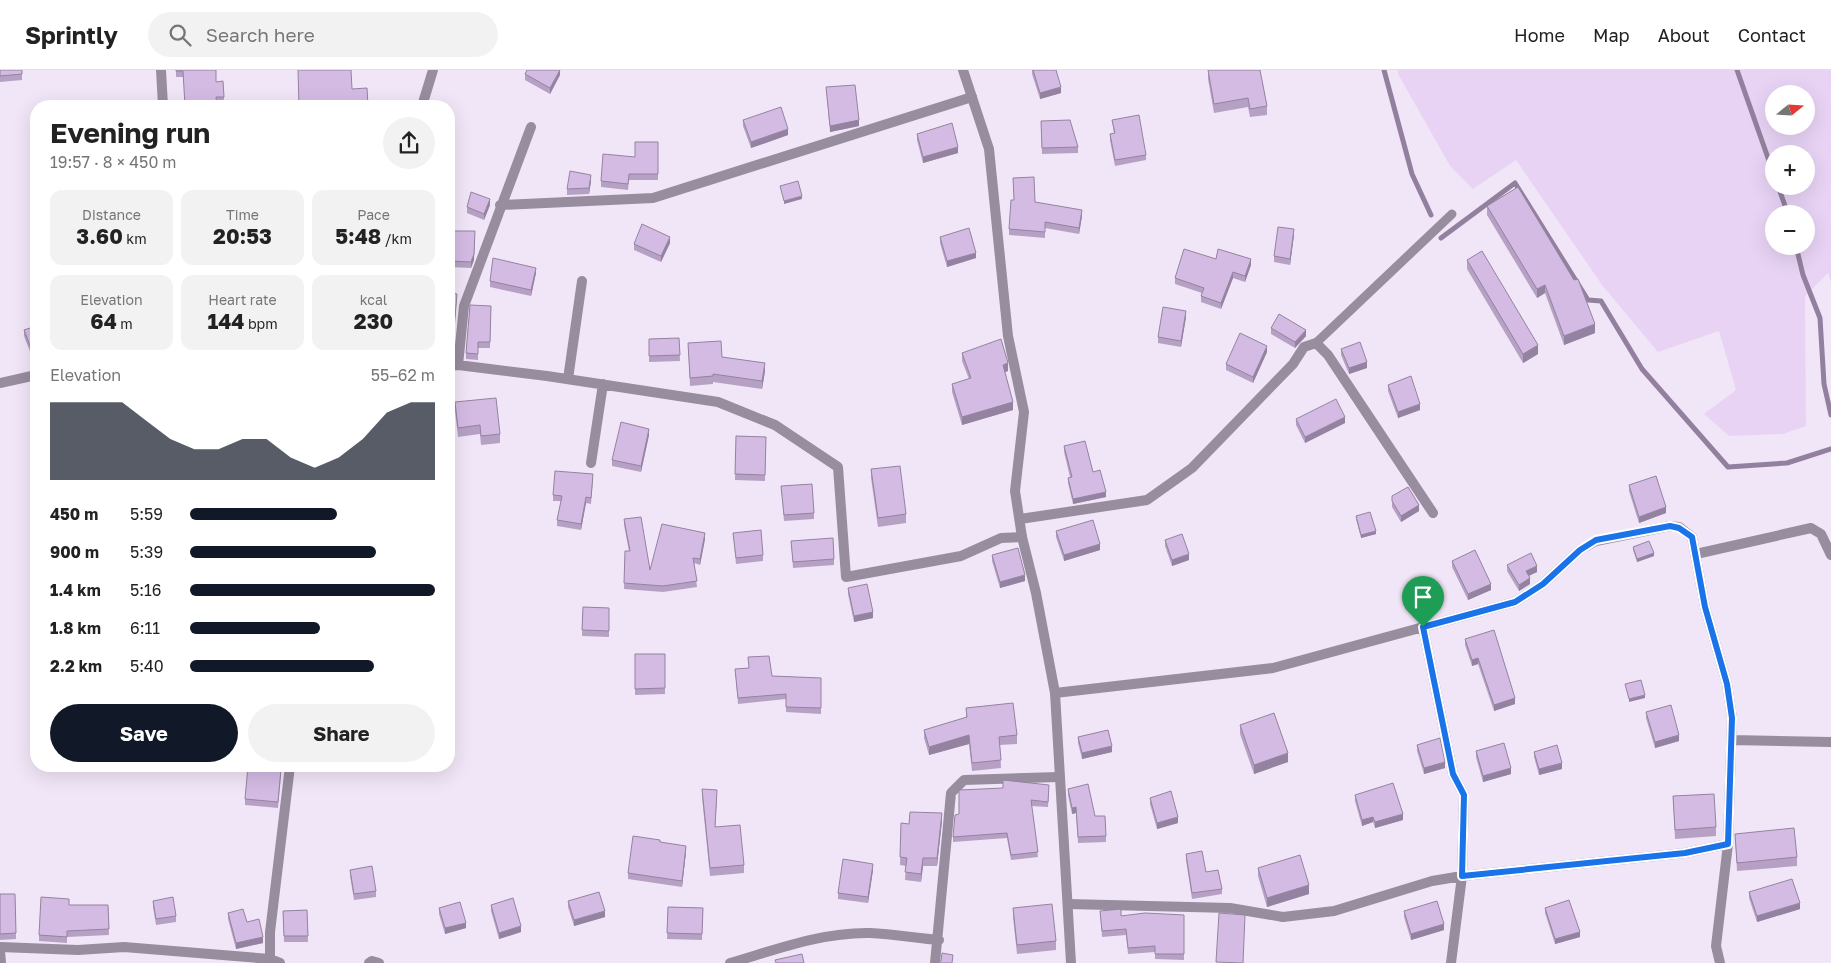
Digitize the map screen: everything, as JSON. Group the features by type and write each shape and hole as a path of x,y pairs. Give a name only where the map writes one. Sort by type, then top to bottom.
{"street":[{"path":"160,70 162,100"},
{"path":"424,100 433,70"},
{"path":"963,70 989,149 1008,336 1024,412 1015,491 1022,537 1036,592 1055,693 1071,963"},
{"path":"500,205 653,198 972,98"},
{"path":"455,355 464,306 530,127"},
{"path":"568,379 582,282"},
{"path":"1020,519 1146,500 1192,468 1293,364 1304,347 1316,343 1328,355 1433,513"},
{"path":"455,366 568,379 718,402 775,425 838,467 846,577 961,556 1001,538 1022,537"},
{"path":"0,383 30,376"},
{"path":"590,463 603,384"},
{"path":"1055,693 1273,668 1515,602 1543,584 1575,555 1596,540 1670,526 1679,528 1692,537 1705,607 1729,696 1732,740 1728,844 1716,946 1720,963"},
{"path":"1696,554 1811,528 1821,534 1831,555"},
{"path":"1423,627 1453,774 1464,795 1462,876 1450,963"},
{"path":"1732,740 1831,742"},
{"path":"0,947 78,950 124,947 211,958 275,961 270,932 289,772"},
{"path":"935,963 939,940 951,793 964,780 1059,777"},
{"path":"1068,904 1230,908 1283,917 1334,912 1432,882 1462,876 1685,853 1728,844"},
{"path":"730,963 813,939 842,935 868,933 939,940"},
{"path":"0,951 1,963"},
{"path":"369,963 372,961 378,963"}],"lane":[{"path":"1316,343 1452,214"}],"shaded area":[{"path":"1398,70 1831,70 1831,282 1828,273 1805,296 1806,426 1783,434 1729,436 1704,414 1736,390 1719,331 1658,352 1602,285 1516,160 1473,189 1450,166 1398,74"}],"building":[{"path":"0,70 22,70 22,74 0,76"},
{"path":"216,70 216,82 223,81 224,97 216,97 216,100 185,100 183,71 176,71"},
{"path":"298,70 351,70 352,89 367,88 368,100 299,100"},
{"path":"527,70 560,70 550,88 525,74"},
{"path":"1033,70 1056,70 1061,87 1040,93"},
{"path":"1208,70 1260,70 1267,106 1250,109 1248,98 1214,104"},
{"path":"855,85 859,120 830,126 826,87"},
{"path":"781,107 788,129 751,142 743,120"},
{"path":"1139,115 1146,155 1115,160 1110,134 1115,133 1112,120"},
{"path":"1070,120 1078,147 1042,148 1041,121"},
{"path":"952,123 958,147 923,157 917,134"},
{"path":"635,142 658,142 658,174 629,174 628,184 601,181 603,154 635,157"},
{"path":"570,171 591,175 589,188 567,189"},
{"path":"1034,177 1035,202 1082,210 1079,228 1045,222 1045,232 1009,229 1011,200 1014,200 1013,178"},
{"path":"798,181 802,196 784,201 780,186"},
{"path":"1518,187 1574,280 1578,279 1595,324 1564,336 1545,285 1537,289 1487,206"},
{"path":"471,192 490,199 484,214 467,207"},
{"path":"642,224 670,237 661,256 634,244"},
{"path":"1278,227 1294,229 1290,259 1274,256"},
{"path":"969,228 976,253 947,261 940,237"},
{"path":"455,231 475,231 474,254 471,262 455,261"},
{"path":"1184,249 1216,259 1218,249 1251,259 1245,276 1233,272 1221,303 1201,296 1204,288 1175,278"},
{"path":"1482,251 1538,345 1523,354 1467,260"},
{"path":"493,258 536,268 531,290 490,281"},
{"path":"455,294 457,294 455,318"},
{"path":"470,305 491,306 490,342 478,342 478,354 466,353"},
{"path":"1163,307 1186,311 1181,341 1158,337"},
{"path":"1279,314 1306,330 1295,342 1271,328"},
{"path":"30,328 30,345 24,330"},
{"path":"1240,333 1267,346 1253,377 1226,364"},
{"path":"679,338 680,355 649,356 649,339"},
{"path":"1001,339 1008,363 1003,365 1013,402 962,417 952,384 971,378 962,353"},
{"path":"721,341 722,357 765,363 762,381 713,374 713,376 690,378 688,343"},
{"path":"1360,342 1367,362 1349,368 1341,349"},
{"path":"1411,376 1420,404 1398,412 1388,385"},
{"path":"496,398 500,434 481,436 480,425 458,428 455,402"},
{"path":"1336,399 1345,417 1305,437 1296,419"},
{"path":"621,422 649,429 641,466 612,460"},
{"path":"736,436 766,437 765,475 735,474"},
{"path":"1085,441 1093,472 1100,470 1106,492 1073,499 1068,478 1072,477 1064,446"},
{"path":"900,466 906,514 878,518 871,469"},
{"path":"555,471 593,474 591,498 586,497 581,524 557,520 562,496 553,495"},
{"path":"1656,476 1666,507 1639,517 1629,485"},
{"path":"812,484 814,513 784,515 781,486"},
{"path":"1408,487 1419,505 1401,516 1392,501 1392,496"},
{"path":"1370,512 1376,531 1361,535 1356,516"},
{"path":"641,517 650,570 662,524 705,533 700,559 693,558 697,581 663,586 624,583 625,551 630,551 624,519"},
{"path":"1093,520 1100,544 1064,555 1056,531"},
{"path":"761,530 763,555 736,558 733,533"},
{"path":"1182,534 1189,554 1172,560 1165,540"},
{"path":"833,538 834,559 793,562 791,541"},
{"path":"1649,541 1654,553 1637,559 1633,547"},
{"path":"1018,548 1025,575 1000,582 992,555"},
{"path":"1475,550 1491,584 1468,594 1452,561"},
{"path":"1531,553 1537,566 1526,571 1530,578 1519,585 1507,565"},
{"path":"867,584 873,612 854,616 848,588"},
{"path":"583,607 609,608 609,631 582,630"},
{"path":"1494,630 1515,698 1494,705 1478,658 1472,660 1465,639"},
{"path":"635,654 665,654 665,688 635,689"},
{"path":"769,656 772,676 821,678 821,708 786,707 786,694 738,698 735,669 749,668 748,657"},
{"path":"1641,680 1645,695 1629,699 1625,684"},
{"path":"1013,703 1017,735 999,737 1001,760 972,763 969,735 929,747 924,730 967,717 966,708"},
{"path":"1671,705 1679,735 1655,742 1646,712"},
{"path":"1274,713 1288,753 1254,765 1240,725"},
{"path":"1108,730 1112,746 1082,753 1078,737"},
{"path":"1440,738 1445,762 1424,768 1417,745"},
{"path":"1504,743 1511,768 1483,776 1476,751"},
{"path":"1557,745 1562,763 1539,769 1534,752"},
{"path":"247,772 281,772 278,802 245,799"},
{"path":"1003,780 1049,785 1048,802 1031,800 1038,852 1011,855 1007,833 953,837 955,815 959,814 959,790 1003,788"},
{"path":"1393,783 1403,814 1375,822 1373,817 1362,820 1355,795"},
{"path":"1088,784 1095,816 1105,816 1106,836 1078,837 1076,807 1072,808 1068,789"},
{"path":"702,789 717,790 715,827 740,825 744,865 710,868"},
{"path":"1171,791 1178,817 1157,823 1150,798"},
{"path":"1714,794 1716,827 1675,830 1673,796"},
{"path":"910,812 942,813 937,858 923,858 921,874 905,872 907,858 900,857 901,823 909,824"},
{"path":"1794,828 1797,857 1737,863 1735,834"},
{"path":"633,836 686,846 682,881 628,873"},
{"path":"1202,851 1206,872 1218,870 1222,889 1192,893 1186,854"},
{"path":"1300,855 1309,885 1267,898 1258,868"},
{"path":"843,859 873,864 868,897 838,893"},
{"path":"372,866 376,891 354,894 350,870"},
{"path":"1792,879 1800,903 1757,916 1749,892"},
{"path":"599,892 605,911 574,920 568,901"},
{"path":"0,894 15,894 16,933 0,934"},
{"path":"41,897 69,899 69,905 108,905 109,929 67,931 67,937 39,935"},
{"path":"173,897 176,916 156,919 153,901"},
{"path":"513,898 521,926 499,933 491,905"},
{"path":"1569,900 1580,932 1555,939 1545,908"},
{"path":"1437,901 1444,924 1411,934 1404,911"},
{"path":"460,902 466,923 445,928 439,908"},
{"path":"1052,904 1056,941 1017,945 1013,908"},
{"path":"668,907 703,908 702,934 667,933"},
{"path":"243,909 247,922 259,919 263,937 236,943 228,913"},
{"path":"1121,909 1121,916 1145,913 1184,915 1184,954 1155,954 1155,946 1128,948 1126,929 1102,931 1100,911"},
{"path":"307,910 308,936 284,936 283,911"},
{"path":"1219,913 1245,915 1243,963 1216,962"},
{"path":"942,953 953,955 952,963 937,963 941,961"},
{"path":"802,954 804,963 776,963 775,960"}],"waterway":[{"path":"1384,70 1412,174 1431,215"},
{"path":"1737,70 1765,149"},
{"path":"1441,238 1515,183 1588,300 1601,301 1642,369 1728,467 1787,463 1831,449"},
{"path":"1781,195 1785,205"},
{"path":"1798,255 1803,275 1820,318 1824,384 1831,415"}],"route":[{"path":"1670,526 1679,528 1692,537 1705,607 1724,672 1732,718 1728,844 1685,853 1462,876 1464,795 1453,774 1423,627 1489,607 1515,602 1543,584 1580,550 1596,540 1670,526"}]}
